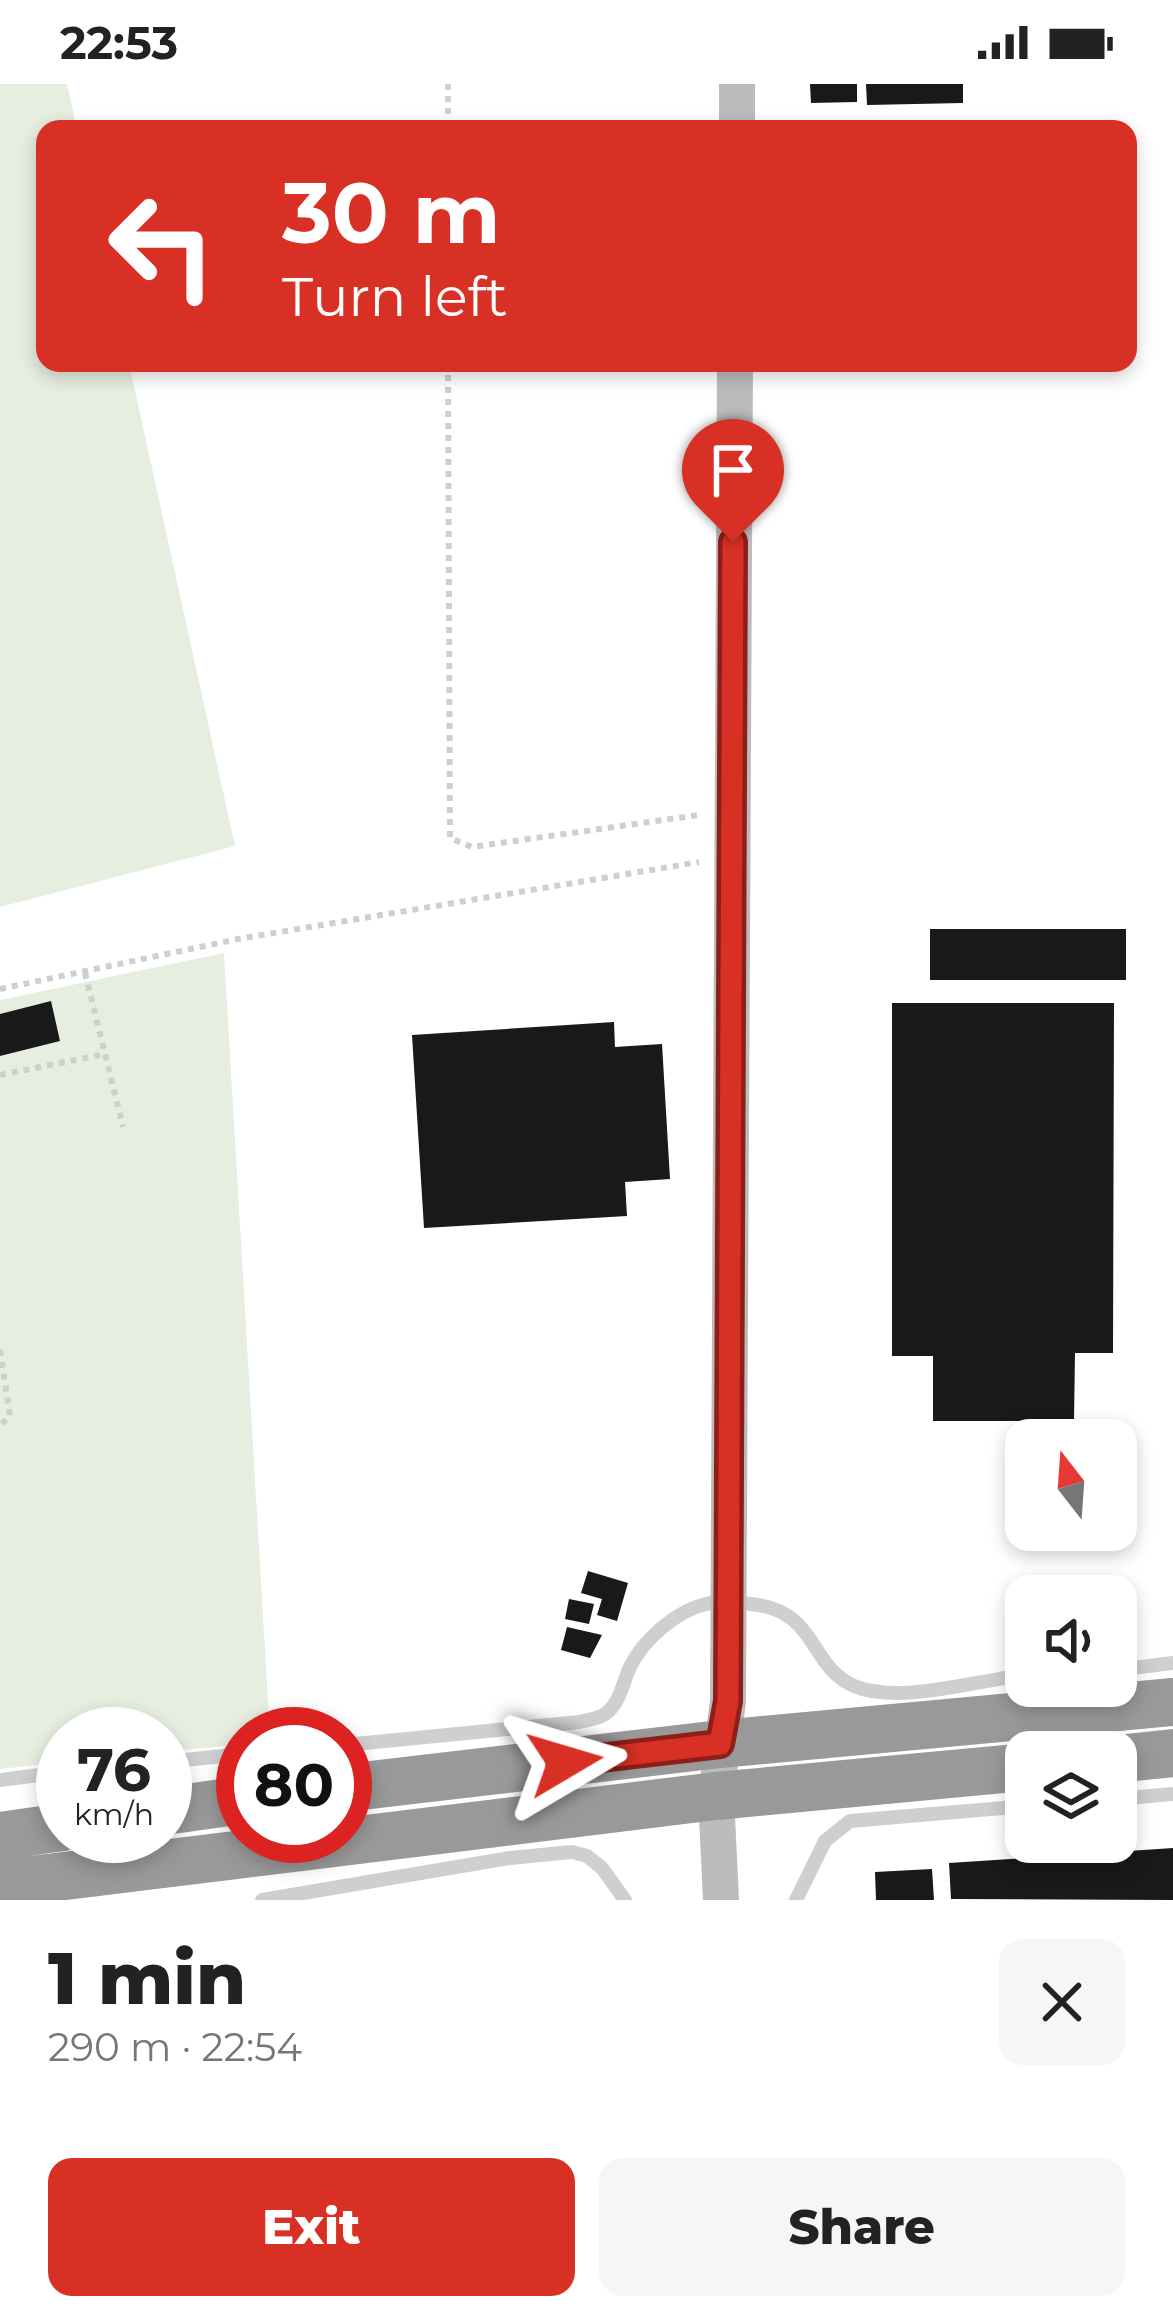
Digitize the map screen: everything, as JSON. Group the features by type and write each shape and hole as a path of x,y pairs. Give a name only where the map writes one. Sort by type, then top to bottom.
{"highway":[{"path":"372,1785 720,1744 1173,1702"},
{"path":"1137,1757 1173,1753"},
{"path":"0,1884 716,1796 1005,1769"},
{"path":"0,1836 36,1831"}],"street":[{"path":"737,84 737,120"},
{"path":"722,1900 716,1796 728,1701 735,372"}],"lane":[{"path":"372,1741 603,1716 616,1702 643,1644 704,1604 773,1606 792,1616 849,1684 868,1690 911,1691 1005,1678"},
{"path":"1137,1667 1173,1663"},
{"path":"0,1780 36,1775"},
{"path":"1137,1797 1173,1794"},
{"path":"796,1900 825,1841 850,1821 1005,1808"},
{"path":"262,1900 572,1852 602,1868 625,1900"}],"path":[{"path":"448,84 448,120"},
{"path":"448,372 450,838 472,847 731,811"},
{"path":"0,989 238,939 734,856"},
{"path":"85,971 123,1127"},
{"path":"0,1076 105,1054"},
{"path":"0,1350 10,1416 0,1426"}],"shaded area":[{"path":"0,84 67,84 75,120 36,120 36,372 131,372 235,846 0,907"},
{"path":"224,953 268,1707 216,1707 216,1747 192,1749 192,1707 36,1707 36,1765 0,1769 0,1000"}],"building":[{"path":"810,84 857,84 857,102 811,103"},
{"path":"866,84 963,84 963,103 867,105"},
{"path":"930,929 1126,929 1126,980 930,980"},
{"path":"51,1001 60,1041 0,1056 0,1014"},
{"path":"892,1003 1114,1003 1113,1353 1075,1353 1074,1419 933,1421 933,1356 892,1356"},
{"path":"614,1022 615,1047 662,1044 670,1179 625,1182 627,1216 424,1228 412,1035"},
{"path":"588,1571 628,1583 617,1621 597,1615 602,1599 581,1593"},
{"path":"569,1599 594,1604 589,1624 565,1619"},
{"path":"567,1627 602,1635 590,1658 561,1650"},
{"path":"1173,1848 1173,1900 951,1899 949,1863 1005,1859 1005,1863 1137,1863 1137,1850"},
{"path":"932,1869 934,1900 876,1900 875,1872"}],"route":[{"path":"565,1762 720,1744 728,1701 733,542"}]}
